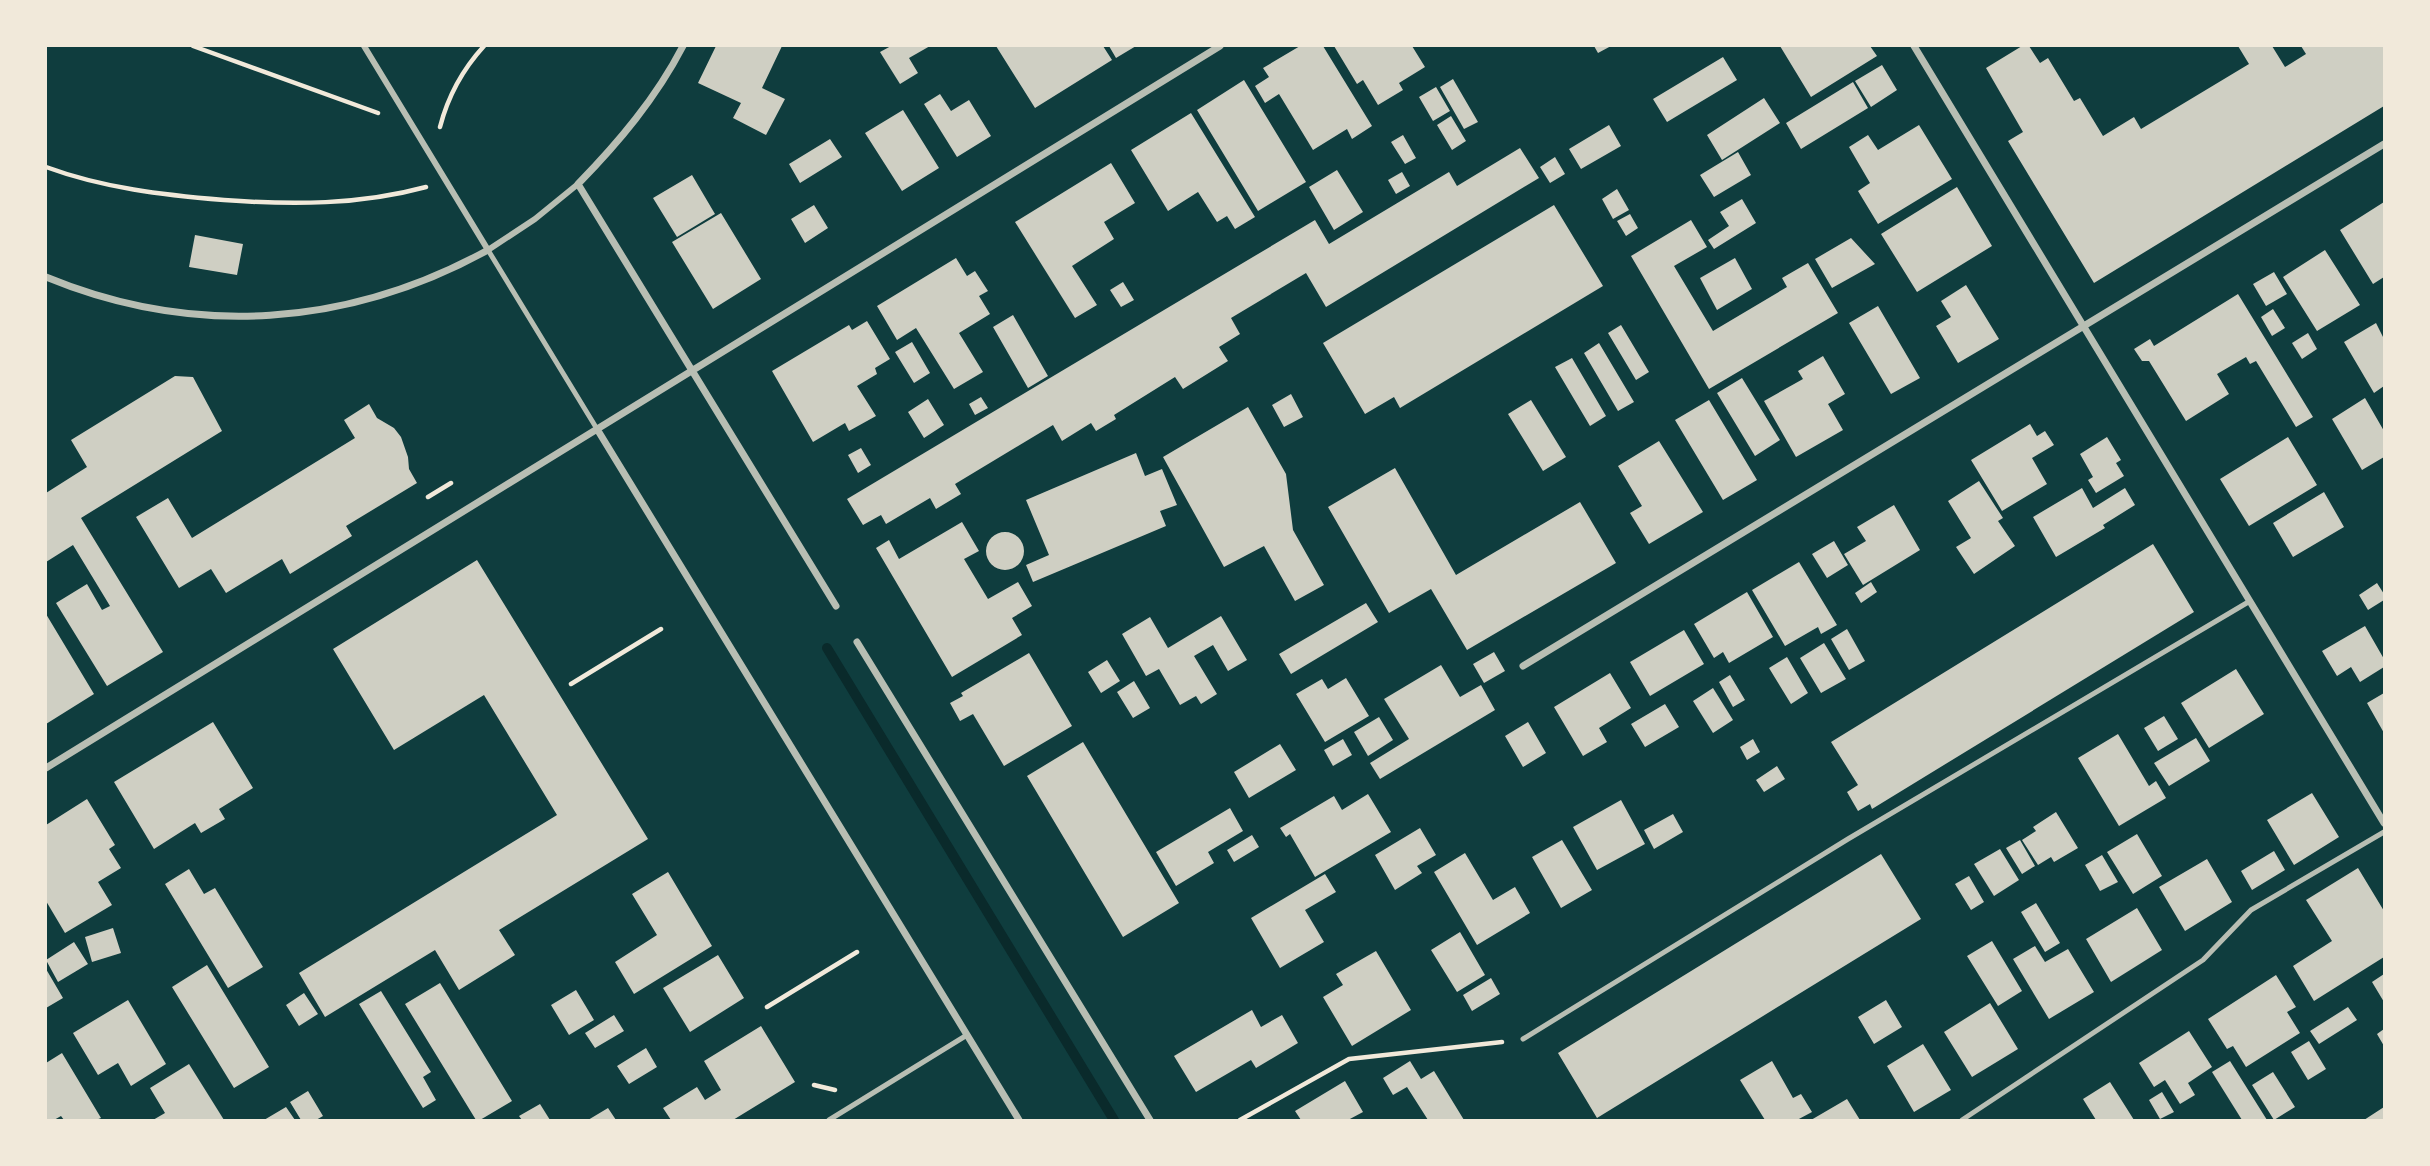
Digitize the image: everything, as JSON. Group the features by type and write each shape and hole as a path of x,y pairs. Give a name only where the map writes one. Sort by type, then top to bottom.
{"street":[{"path":"364,46 488,250"},
{"path":"46,277 96,296 156,310 219,316 281,315 343,306 403,289 488,250 535,219 578,184 643,111 683,46"},
{"path":"46,768 1220,46"},
{"path":"1914,46 2385,823"},
{"path":"1523,666 2385,144"},
{"path":"578,184 836,606"},
{"path":"597,429 1018,1121"},
{"path":"858,642 1150,1121"}],"lane":[{"path":"488,250 597,429"},
{"path":"1523,1039 1836,846 2250,601"},
{"path":"1962,1121 2203,960 2251,910 2385,832"},
{"path":"829,1121 967,1035"}],"path":[{"path":"193,46 313,88 414,128"},
{"path":"435,163 440,124 448,101 460,77 484,46"},
{"path":"46,167 128,189 191,197 270,202 334,202 376,198 447,181"},
{"path":"428,497 451,483"},
{"path":"571,684 661,629"},
{"path":"767,1007 857,953"},
{"path":"1240,1121 1349,1059 1523,1039"}],"building":[{"path":"716,46 782,46 762,88 785,99 766,135 733,118 741,103 698,83"},
{"path":"891,46 930,46 909,58 918,73 900,84 880,52"},
{"path":"996,46 1103,46 1112,60 1035,108"},
{"path":"1109,46 1136,46 1116,58"},
{"path":"1300,46 1323,46 1372,126 1352,139 1347,129 1313,150 1279,94 1265,103 1255,86 1269,77 1263,68"},
{"path":"1334,46 1412,46 1425,67 1399,83 1403,90 1378,105 1363,80 1357,84"},
{"path":"1594,46 1611,46 1598,53"},
{"path":"1780,46 1870,46 1877,56 1811,97"},
{"path":"2022,46 2029,46 2040,63 2048,58 2074,101 2080,98 2103,136 2134,117 2141,129 2249,64 2238,46 2272,46 2285,67 2306,54 2301,46 2384,46 2384,106 2094,283 2008,141 2023,132 1986,68"},
{"path":"1723,57 1737,80 1667,122 1653,99"},
{"path":"1882,65 1897,90 1871,107 1855,81"},
{"path":"1453,79 1478,122 1464,129 1440,87"},
{"path":"1244,80 1306,182 1258,211 1197,110"},
{"path":"1853,82 1868,108 1801,149 1786,123"},
{"path":"1436,87 1450,111 1433,121 1419,97"},
{"path":"940,94 951,111 969,100 991,136 957,157 924,104"},
{"path":"1764,98 1780,123 1722,160 1707,135"},
{"path":"903,110 939,168 902,191 865,133"},
{"path":"1191,113 1255,217 1235,229 1227,216 1217,222 1198,192 1168,211 1131,150"},
{"path":"1451,116 1466,141 1452,150 1437,125"},
{"path":"1609,125 1621,146 1581,169 1569,149"},
{"path":"1919,125 1952,179 1878,224 1858,191 1870,183 1849,147 1868,135 1878,150"},
{"path":"1403,135 1416,158 1405,164 1391,142"},
{"path":"830,139 842,157 800,183 789,164"},
{"path":"1520,148 1539,178 1326,307 1306,273 1231,318 1240,334 1219,347 1228,361 1183,389 1175,377 1114,415 1116,419 1096,431 1091,423 1062,441 1053,425 955,484 961,494 936,509 930,498 886,524 881,515 863,525 847,499 1315,220 1329,244 1449,172 1457,186"},
{"path":"1738,152 1751,175 1714,197 1700,175"},
{"path":"1555,157 1565,174 1550,183 1540,167"},
{"path":"1111,163 1135,203 1104,222 1114,239 1072,266 1097,305 1075,318 1015,222"},
{"path":"1337,170 1363,212 1334,230 1309,187"},
{"path":"1402,172 1410,186 1396,194 1388,180"},
{"path":"692,175 715,214 677,237 653,198"},
{"path":"1957,187 1992,246 1917,292 1881,234"},
{"path":"1617,189 1629,210 1613,219 1602,199"},
{"path":"1742,199 1756,223 1714,249 1708,240 1729,226 1720,212"},
{"path":"2384,202 2384,277 2373,284 2340,230"},
{"path":"814,205 828,228 805,243 791,219"},
{"path":"1554,205 1603,286 1400,408 1394,397 1365,414 1323,343"},
{"path":"721,213 761,279 713,309 672,242"},
{"path":"1630,214 1638,228 1626,236 1617,221"},
{"path":"1691,220 1707,247 1674,266 1713,331 1787,287 1782,278 1808,263 1838,313 1709,389 1631,256"},
{"path":"195,235 243,244 237,275 189,267"},
{"path":"1851,238 1875,264 1832,288 1815,259"},
{"path":"2325,250 2360,305 2317,331 2283,277"},
{"path":"956,258 967,276 975,271 988,291 979,296 990,314 959,333 983,372 954,389 916,328 897,340 877,306"},
{"path":"1735,258 1752,289 1717,310 1700,278"},
{"path":"2274,272 2287,294 2266,306 2253,284"},
{"path":"1123,282 1134,300 1121,307 1110,290"},
{"path":"1966,285 1999,339 1958,363 1936,326 1951,317 1941,301"},
{"path":"2238,294 2313,417 2296,427 2256,361 2250,364 2246,357 2217,374 2229,394 2186,421 2149,361 2142,361 2134,349 2150,339 2154,346"},
{"path":"1878,306 1920,378 1891,394 1849,323"},
{"path":"2273,309 2285,328 2272,336 2261,317"},
{"path":"1013,315 1048,376 1028,388 993,327"},
{"path":"867,321 890,359 875,368 877,374 857,386 876,416 849,431 845,423 813,442 772,371 849,325 852,330"},
{"path":"2376,323 2384,339 2384,386 2374,393 2344,342"},
{"path":"1621,325 1649,372 1636,380 1608,333"},
{"path":"2308,333 2317,349 2302,359 2292,343"},
{"path":"912,342 930,373 914,383 895,352"},
{"path":"1599,343 1634,402 1618,411 1584,353"},
{"path":"1823,356 1845,394 1828,404 1843,430 1796,457 1764,401 1803,379 1798,371"},
{"path":"1572,358 1606,416 1590,426 1555,367"},
{"path":"175,376 193,377 222,431 81,518 163,652 107,686 56,603 87,584 102,610 110,606 73,545 46,562 46,493 87,467 71,440"},
{"path":"1742,378 1780,440 1755,456 1717,393"},
{"path":"1291,394 1303,417 1284,427 1272,405"},
{"path":"981,397 988,408 975,415 969,404"},
{"path":"2365,398 2384,431 2384,457 2362,470 2332,419"},
{"path":"928,399 944,425 924,438 908,412"},
{"path":"1531,400 1566,457 1543,471 1508,414"},
{"path":"1709,400 1757,480 1723,500 1675,420"},
{"path":"369,404 377,418 394,428 401,437 409,469 417,483 346,526 352,536 290,574 282,559 226,593 211,569 179,588 136,517 168,498 192,538 355,438 344,420"},
{"path":"1248,407 1286,474 1293,530 1324,585 1295,601 1264,546 1224,567 1163,457"},
{"path":"2030,424 2037,436 2045,431 2054,445 2032,458 2047,484 2002,511 1971,460"},
{"path":"2107,437 2121,460 2116,463 2124,476 2096,493 2088,480 2093,477 2080,454"},
{"path":"2288,437 2317,485 2249,526 2220,479"},
{"path":"1659,441 1703,512 1649,544 1630,513 1642,506 1618,466"},
{"path":"861,448 871,465 858,473 848,455"},
{"path":"1136,453 1145,476 1162,469 1177,505 1160,511 1166,526 1033,582 1026,565 1049,555 1026,500"},
{"path":"1395,468 1456,575 1580,502 1616,563 1467,650 1431,589 1389,613 1328,507"},
{"path":"1979,481 2003,518 1998,521 2015,546 1974,574 1956,547 1971,538 1948,501"},
{"path":"2082,488 2093,508 2125,488 2135,505 2103,525 2105,528 2056,557 2033,517"},
{"path":"2324,492 2344,527 2293,557 2273,523"},
{"path":"1894,505 1920,550 1863,585 1844,554 1866,541 1857,527"},
{"path":"962,522 979,551 964,559 988,599 1018,582 1032,606 1012,618 1022,635 952,677 876,548 889,540 899,559"},
{"path":"1005,532 1019,537 1024,551 1019,565 1005,570 991,565 986,551 991,537"},
{"path":"1834,541 1848,565 1827,578 1812,554"},
{"path":"2153,544 2194,612 1872,809 1870,804 1858,811 1847,792 1858,785 1831,742"},
{"path":"477,560 648,839 499,930 515,955 459,990 435,950 325,1017 299,973 557,815 484,695 394,750 333,649"},
{"path":"1799,562 1837,625 1821,634 1818,627 1785,646 1752,590"},
{"path":"1871,582 1877,592 1861,603 1855,593"},
{"path":"2377,583 2384,594 2384,600 2368,610 2359,595"},
{"path":"1747,592 1773,637 1729,663 1723,652 1714,658 1694,624"},
{"path":"1366,603 1378,622 1291,674 1279,654"},
{"path":"46,614 94,694 46,724"},
{"path":"1221,616 1247,660 1228,671 1213,645 1194,656 1217,694 1201,704 1196,696 1180,705 1159,669 1146,676 1122,634 1150,617 1168,648"},
{"path":"2365,626 2384,659 2384,667 2360,682 2351,667 2337,676 2322,651"},
{"path":"1847,629 1865,661 1849,670 1831,639"},
{"path":"1684,630 1704,664 1650,696 1630,662"},
{"path":"1824,643 1846,679 1821,693 1800,658"},
{"path":"1494,652 1505,671 1484,683 1473,664"},
{"path":"1029,653 1072,726 1004,766 973,714 960,721 950,703 963,696 961,693"},
{"path":"1787,657 1808,693 1791,704 1769,668"},
{"path":"1107,660 1120,681 1101,693 1088,672"},
{"path":"1441,665 1460,697 1481,685 1495,710 1380,779 1370,763 1409,739 1384,699"},
{"path":"2236,669 2264,714 2209,748 2181,703"},
{"path":"1610,673 1631,708 1599,728 1607,742 1583,756 1554,707"},
{"path":"1730,675 1745,700 1733,707 1719,682"},
{"path":"1346,678 1369,716 1325,742 1296,694 1322,679 1328,689"},
{"path":"1134,681 1150,708 1133,718 1117,692"},
{"path":"1713,688 1733,720 1713,733 1693,701"},
{"path":"2384,693 2384,733 2367,703"},
{"path":"1665,704 1679,727 1645,747 1631,724"},
{"path":"2164,716 2178,739 2158,751 2144,728"},
{"path":"1379,717 1393,740 1368,756 1354,732"},
{"path":"213,722 253,788 219,809 225,819 201,833 195,823 154,849 114,782"},
{"path":"1528,722 1546,753 1523,767 1505,736"},
{"path":"2118,734 2149,786 2156,781 2166,798 2119,826 2078,758"},
{"path":"2196,738 2210,761 2169,786 2154,763"},
{"path":"1343,739 1352,755 1333,766 1324,750"},
{"path":"1753,739 1760,752 1747,760 1740,747"},
{"path":"1083,742 1179,903 1123,937 1027,776"},
{"path":"1280,744 1296,770 1249,798 1234,772"},
{"path":"1777,766 1785,779 1764,792 1756,780"},
{"path":"2312,793 2339,837 2294,865 2267,820"},
{"path":"1368,794 1391,832 1315,877 1290,834 1286,837 1280,828 1334,796 1342,810"},
{"path":"87,799 115,845 109,849 121,868 98,882 112,905 65,933 46,901 46,825"},
{"path":"1621,800 1645,844 1597,870 1573,827"},
{"path":"1230,808 1243,831 1208,852 1214,863 1176,886 1156,852"},
{"path":"2056,812 2078,848 2054,862 2051,857 2038,865 2022,840 2036,831 2033,827"},
{"path":"1673,814 1683,832 1654,849 1644,830"},
{"path":"1420,828 1436,855 1417,866 1422,873 1395,890 1375,855"},
{"path":"2137,834 2162,876 2133,894 2107,852"},
{"path":"1252,835 1259,847 1234,862 1227,850"},
{"path":"1562,840 1592,890 1561,908 1532,857"},
{"path":"2020,840 2035,866 2022,874 2006,848"},
{"path":"2000,849 2019,880 1994,896 1974,864"},
{"path":"2274,851 2285,870 2252,890 2241,871"},
{"path":"1465,853 1493,900 1515,887 1530,913 1477,945 1434,872"},
{"path":"1881,854 1921,919 1597,1118 1558,1053"},
{"path":"2102,855 2118,882 2100,891 2085,865"},
{"path":"2207,859 2232,902 2185,931 2159,887"},
{"path":"2358,868 2384,911 2384,957 2314,1001 2293,966 2332,941 2306,900"},
{"path":"189,869 204,894 215,888 263,967 228,988 165,884"},
{"path":"668,872 712,946 634,994 615,962 657,935 632,894"},
{"path":"1325,874 1336,892 1305,910 1324,942 1280,968 1251,918"},
{"path":"1969,876 1984,902 1971,910 1955,884"},
{"path":"2036,903 2060,943 2045,952 2021,912"},
{"path":"2137,908 2162,950 2111,982 2086,939"},
{"path":"113,928 121,953 92,962 85,937"},
{"path":"1460,932 1485,975 1457,992 1431,950"},
{"path":"1992,941 2022,991 1998,1006 1967,956"},
{"path":"74,942 88,964 58,982 46,960"},
{"path":"2035,946 2045,962 2068,949 2094,992 2049,1019 2013,959"},
{"path":"1376,951 1411,1010 1352,1046 1323,997 1343,985 1336,974"},
{"path":"718,955 744,998 690,1032 663,988"},
{"path":"207,965 269,1067 234,1088 172,987"},
{"path":"46,969 63,998 46,1008"},
{"path":"2384,974 2384,1002 2372,982"},
{"path":"2276,975 2296,1007 2287,1012 2300,1033 2246,1067 2233,1046 2227,1049 2208,1019"},
{"path":"1491,978 1500,994 1472,1011 1463,995"},
{"path":"440,983 512,1101 480,1120 476,1120 405,1004"},
{"path":"576,990 594,1020 569,1035 551,1005"},
{"path":"381,991 431,1072 423,1077 436,1100 423,1108 359,1004"},
{"path":"304,993 318,1014 299,1026 286,1005"},
{"path":"128,1000 166,1064 131,1086 118,1063 98,1075 73,1033"},
{"path":"1886,1000 1902,1027 1874,1044 1858,1017"},
{"path":"1990,1003 2018,1049 1972,1077 1944,1032"},
{"path":"2348,1007 2357,1020 2319,1044 2310,1031"},
{"path":"1252,1010 1261,1027 1282,1015 1298,1043 1256,1068 1251,1060 1196,1092 1174,1056"},
{"path":"614,1015 624,1031 595,1048 585,1033"},
{"path":"761,1026 795,1082 733,1120 671,1120 663,1108 697,1087 705,1100 721,1090 704,1061"},
{"path":"2384,1029 2384,1046 2377,1034"},
{"path":"2189,1031 2212,1067 2188,1083 2195,1095 2180,1104 2165,1080 2154,1087 2139,1063"},
{"path":"2309,1041 2326,1069 2308,1080 2291,1052"},
{"path":"1923,1044 1951,1090 1914,1112 1887,1066"},
{"path":"646,1048 657,1067 629,1084 617,1066"},
{"path":"62,1053 101,1118 64,1120 61,1116 46,1120 46,1063"},
{"path":"1410,1061 1421,1079 1434,1071 1464,1120 1428,1120 1407,1087 1393,1095 1383,1078"},
{"path":"1772,1061 1793,1098 1801,1094 1812,1112 1797,1120 1765,1120 1740,1080"},
{"path":"2230,1061 2267,1120 2242,1120 2212,1072"},
{"path":"189,1064 224,1120 153,1120 165,1113 150,1088"},
{"path":"2273,1072 2295,1107 2274,1120 2252,1085"},
{"path":"1345,1081 1363,1112 1348,1120 1301,1120 1295,1111"},
{"path":"2110,1082 2134,1120 2096,1120 2083,1099"},
{"path":"308,1091 323,1116 316,1120 301,1120 290,1102"},
{"path":"2162,1092 2174,1112 2160,1119 2149,1100"},
{"path":"1847,1099 1860,1120 1811,1120"},
{"path":"540,1104 550,1120 522,1120 519,1116"},
{"path":"286,1107 295,1120 264,1120"},
{"path":"2384,1107 2384,1120 2364,1120"},
{"path":"608,1108 616,1120 588,1120"}],"waterway":[{"path":"827,648 1114,1120"}]}
